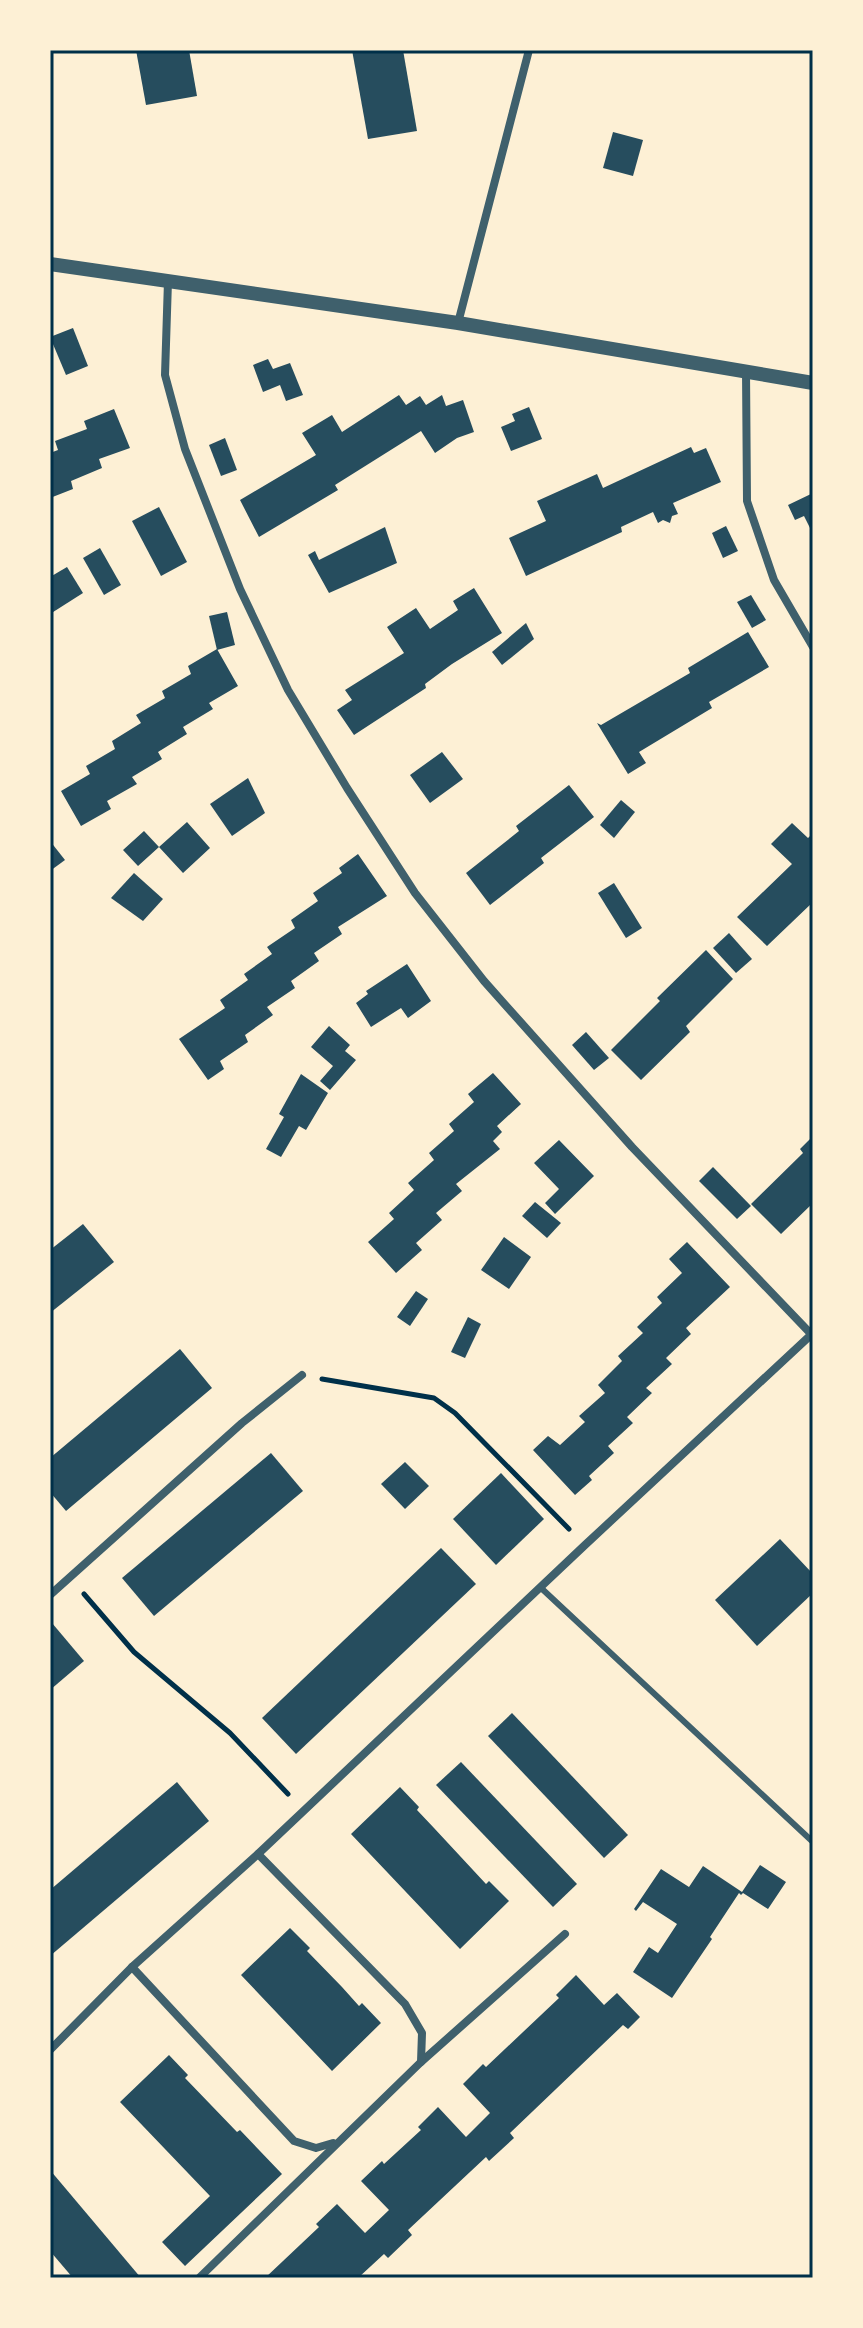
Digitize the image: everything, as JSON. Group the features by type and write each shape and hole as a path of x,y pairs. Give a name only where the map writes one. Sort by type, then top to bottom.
{"street":[{"path":"458,323 529,50"},
{"path":"50,264 458,323 813,383"},
{"path":"50,2050 132,1967 258,1854 812,1334 632,1147 484,981 415,893 347,788 288,690 240,589 185,449 165,375 168,281"},
{"path":"746,371 747,501 774,580 813,647"},
{"path":"50,1595 242,1423 302,1375"},
{"path":"258,1854 405,2004 422,2033 421,2062"},
{"path":"199,2278 421,2062 565,1934"},
{"path":"132,1967 294,2141 316,2148 336,2142"}],"lane":[{"path":"540,1587 813,1842"}],"path":[{"path":"302,1375 434,1398 455,1413 585,1545"},
{"path":"70,1579 134,1652 230,1733 304,1809"}],"building":[{"path":"136,50 189,50 197,96 146,105"},
{"path":"352,50 403,50 417,131 368,139"},
{"path":"613,132 643,140 633,176 603,168"},
{"path":"73,328 88,366 66,375 50,337"},
{"path":"268,359 273,369 290,363 303,395 286,401 280,385 263,392 253,365"},
{"path":"399,395 406,405 420,396 426,405 442,395 446,406 463,400 474,432 457,438 435,453 421,431 335,485 338,490 259,537 240,500 316,455 302,433 332,415 342,432"},
{"path":"529,407 542,439 511,451 501,427 515,421 512,414"},
{"path":"114,409 130,448 99,459 102,468 71,481 73,489 50,498 50,453 58,450 55,441 87,429 84,421"},
{"path":"225,438 237,470 221,476 209,445"},
{"path":"691,447 694,453 706,448 721,482 673,503 678,514 672,516 670,523 663,520 658,523 653,512 621,527 622,532 526,576 509,538 546,521 537,501 597,474 603,488"},
{"path":"813,493 813,534 804,516 795,520 788,505"},
{"path":"159,507 187,562 161,576 132,521"},
{"path":"726,526 738,551 723,558 712,533"},
{"path":"385,527 397,563 329,593 308,555 315,551 319,560"},
{"path":"100,548 121,585 104,595 83,558"},
{"path":"67,567 83,593 50,614 50,577"},
{"path":"474,588 502,633 452,664 425,684 426,688 354,735 337,710 352,700 345,690 404,653 387,627 416,608 430,629 458,610 453,601"},
{"path":"751,595 766,620 752,628 737,602"},
{"path":"227,612 235,645 217,650 209,616"},
{"path":"526,623 534,639 502,665 492,652"},
{"path":"748,632 769,667 709,702 712,708 639,752 646,763 628,774 597,723 601,725 690,673 688,668"},
{"path":"217,649 238,686 209,703 213,709 183,727 187,734 158,752 162,759 132,777 137,784 107,801 111,809 81,826 61,791 90,774 86,766 115,749 112,741 141,723 136,715 165,698 162,691 191,674 188,666"},
{"path":"442,752 463,779 430,803 410,775"},
{"path":"248,778 265,813 232,836 210,804"},
{"path":"569,785 594,817 541,858 544,863 490,905 466,873 519,831 516,826"},
{"path":"621,800 635,812 614,838 600,825"},
{"path":"187,822 210,848 183,873 159,847"},
{"path":"792,823 808,838 813,833 813,902 767,946 737,917 792,864 771,844"},
{"path":"144,831 159,847 138,866 123,850"},
{"path":"50,841 65,860 50,871"},
{"path":"358,854 387,896 338,927 342,934 314,953 319,961 291,981 295,988 267,1007 273,1015 245,1035 248,1042 220,1061 224,1069 208,1080 179,1039 225,1008 220,1000 248,980 244,974 272,954 267,947 295,928 291,920 318,901 313,893 342,873 339,868"},
{"path":"134,873 163,899 143,921 111,898"},
{"path":"614,883 642,928 626,938 598,893"},
{"path":"729,933 752,959 736,973 713,948"},
{"path":"706,950 733,979 686,1026 690,1032 641,1080 611,1050 660,1001 657,998"},
{"path":"407,964 431,1001 408,1018 401,1008 371,1027 356,1003 368,994 366,991"},
{"path":"329,1026 350,1045 345,1051 356,1060 330,1090 320,1081 333,1066 311,1047"},
{"path":"586,1032 609,1058 594,1070 572,1045"},
{"path":"493,1073 521,1104 497,1126 502,1132 493,1141 500,1149 456,1184 462,1191 436,1213 442,1220 416,1243 422,1250 396,1273 368,1242 394,1219 389,1213 414,1190 408,1183 434,1160 429,1153 454,1131 449,1124 474,1102 468,1094"},
{"path":"301,1074 328,1093 306,1130 299,1126 281,1157 266,1149 284,1117 279,1114"},
{"path":"813,1136 813,1203 781,1234 751,1204 803,1153 800,1149"},
{"path":"559,1140 594,1176 555,1214 545,1203 559,1189 534,1163"},
{"path":"713,1167 751,1206 737,1219 699,1181"},
{"path":"535,1202 561,1223 547,1238 522,1216"},
{"path":"83,1224 114,1262 50,1313 50,1250"},
{"path":"504,1237 531,1257 509,1289 481,1270"},
{"path":"687,1242 730,1287 686,1328 691,1334 666,1358 672,1364 646,1388 652,1393 627,1417 633,1423 608,1446 614,1453 589,1476 592,1480 575,1495 533,1450 548,1436 560,1445 585,1422 579,1416 605,1393 598,1385 622,1361 618,1356 643,1333 637,1327 662,1303 657,1297 682,1273 669,1259"},
{"path":"416,1291 428,1299 410,1326 397,1317"},
{"path":"468,1317 481,1324 465,1358 451,1352"},
{"path":"180,1349 212,1388 66,1511 50,1492 50,1458"},
{"path":"271,1453 303,1491 154,1616 122,1578"},
{"path":"405,1462 429,1486 405,1509 381,1484"},
{"path":"501,1473 544,1519 496,1565 453,1519"},
{"path":"780,1539 813,1574 813,1593 757,1646 715,1600"},
{"path":"441,1548 476,1584 296,1754 262,1718"},
{"path":"50,1624 84,1661 50,1690"},
{"path":"512,1713 628,1835 604,1858 488,1736"},
{"path":"461,1762 577,1884 553,1907 436,1785"},
{"path":"177,1782 209,1821 50,1956 50,1890"},
{"path":"400,1787 419,1807 417,1810 486,1884 489,1881 509,1901 460,1949 351,1834"},
{"path":"760,1865 786,1882 768,1909 739,1893 672,1998 633,1972 649,1947 658,1953 677,1924 643,1902 636,1911 634,1909 661,1869 689,1887 703,1866 742,1892"},
{"path":"290,1928 310,1948 307,1951 359,2006 362,2003 381,2023 332,2071 241,1975"},
{"path":"576,1975 604,2005 617,1993 640,2017 628,2029 623,2025 510,2133 514,2138 489,2161 486,2157 408,2230 412,2235 388,2258 384,2254 358,2278 265,2278 319,2227 316,2224 337,2204 365,2233 389,2210 361,2181 421,2130 418,2127 438,2107 466,2137 490,2113 463,2084 483,2064 486,2067 559,1998 556,1995"},
{"path":"169,2055 188,2075 185,2078 282,2174 185,2266 162,2242 210,2196 120,2102"},
{"path":"50,2170 141,2278 73,2278 50,2251"}]}
